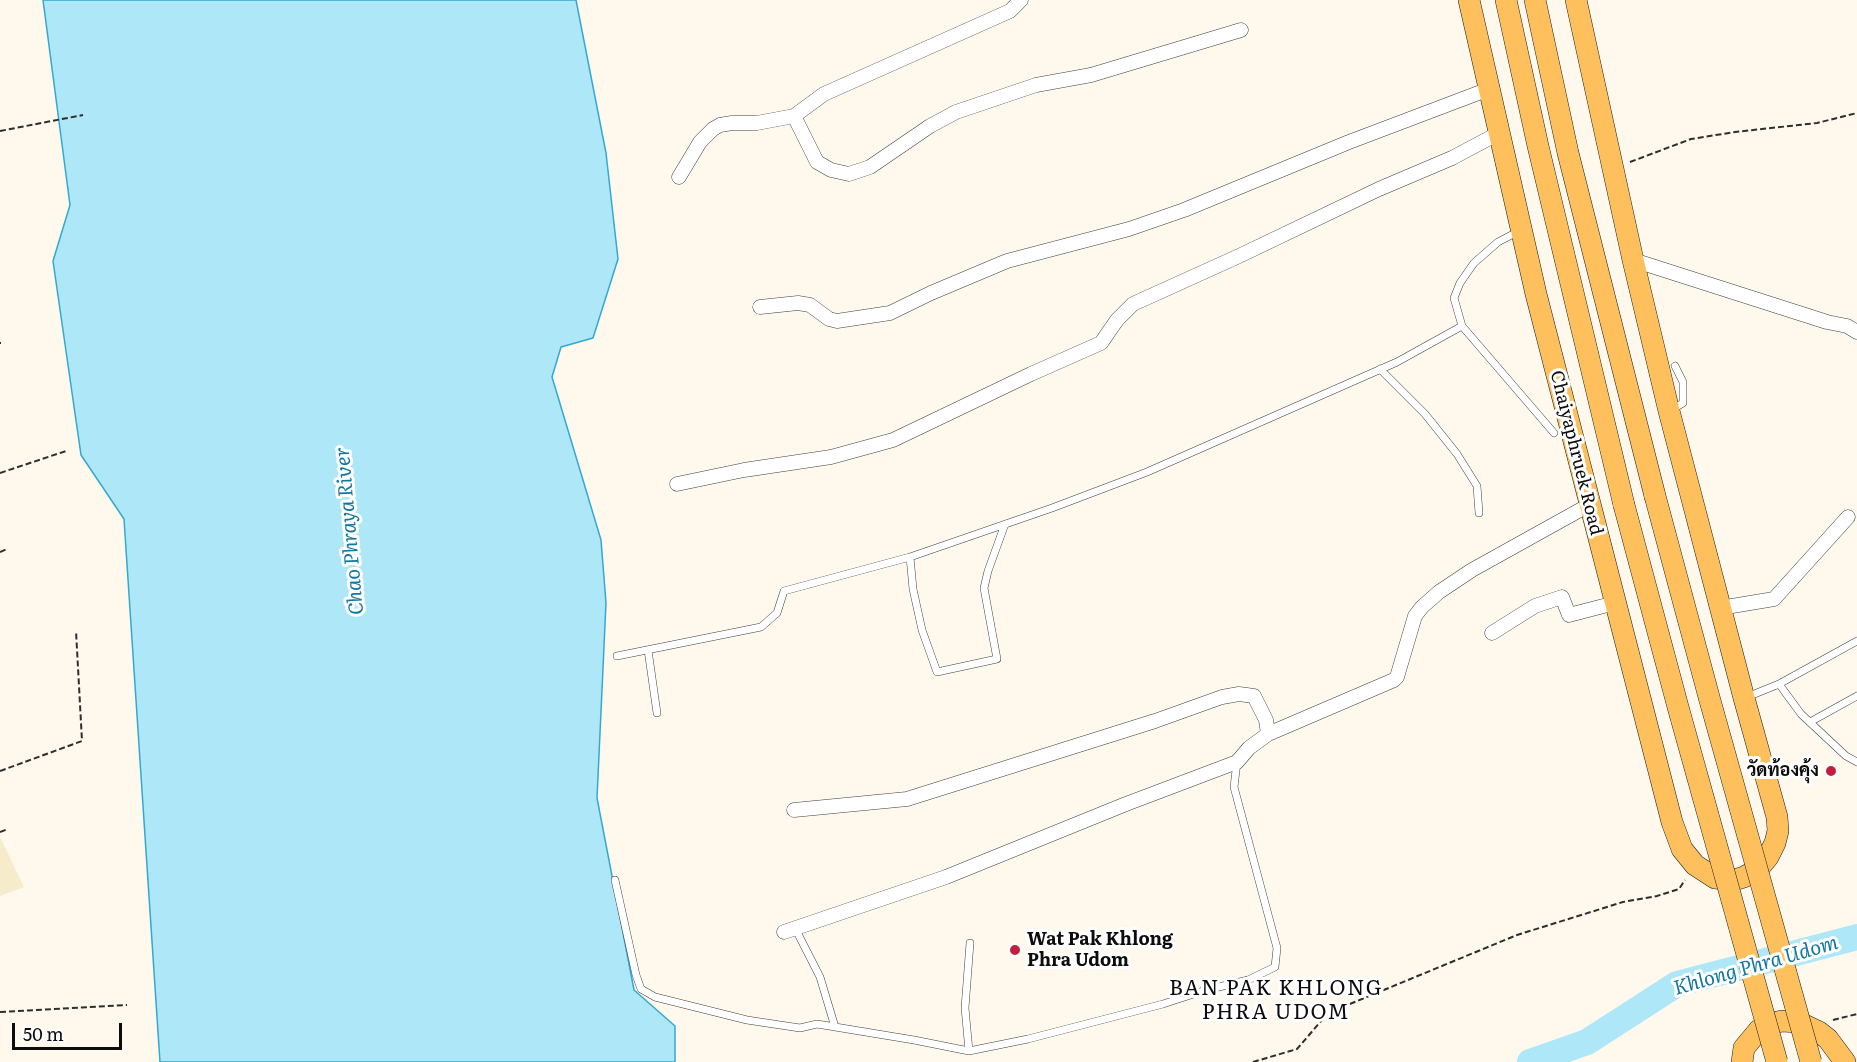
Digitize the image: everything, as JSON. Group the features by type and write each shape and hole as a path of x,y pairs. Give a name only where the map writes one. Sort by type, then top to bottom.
{"main road":[{"name":"Chaiyaphruek Road","path":"1469,0 1521,230 1589,505 1676,837 1695,866"},
{"name":"Chaiyaphruek Road","path":"1506,0 1538,146 1624,506 1777,1062"},
{"path":"1535,0 1568,153 1655,496 1811,1062"},
{"path":"1576,0 1669,411 1775,809 1778,831 1775,843 1768,857 1758,869 1734,880 1715,878 1695,866"},
{"path":"1742,1062 1744,1048 1759,1030 1782,1021 1798,1022 1819,1032 1828,1039 1845,1062"}],"street":[{"path":"679,177 700,142 712,129 732,123 758,123 794,116 824,94 1010,11 1021,0"},
{"path":"794,116 817,162 831,170 849,174 870,167 930,126 956,112 1036,85 1091,75 1241,30"},
{"path":"760,307 798,303 810,305 829,319 837,321 890,313 1007,261 1129,229 1184,210 1419,114 1489,89"},
{"path":"678,484 744,470 831,458 893,440 1101,343 1116,320 1133,304 1379,189 1452,158 1499,133"},
{"path":"1633,260 1827,322 1854,326"},
{"path":"790,930 946,877 1237,762 1249,748 1268,734 1394,680 1397,677 1415,616 1439,592 1472,570 1589,505"},
{"path":"1720,608 1774,598 1848,518"},
{"path":"1492,633 1535,606 1562,597 1569,615 1615,603"},
{"path":"794,810 907,799 1155,721 1222,697 1239,694 1254,696 1266,720 1268,734"}],"lane":[{"path":"1521,230 1498,242 1474,263 1460,283 1454,298 1462,326 1554,433"},
{"path":"617,656 761,627 777,613 784,591 910,557 1147,472 1396,362 1462,326"},
{"path":"1669,411 1683,403 1683,382 1676,366"},
{"path":"1380,369 1425,414 1457,454 1477,486 1479,513"},
{"path":"910,557 913,589 922,630 937,672 997,659 984,588 1005,524"},
{"path":"1744,698 1779,684 1857,641"},
{"path":"648,650 657,713"},
{"path":"1779,684 1801,714 1846,756 1857,762"},
{"path":"1810,722 1857,696"},
{"path":"615,880 636,975 643,991 655,997 747,1020 800,1028 817,1024 969,1051 1028,1039 1163,1004 1248,980 1275,967 1277,948 1234,788 1237,762"},
{"path":"790,930 820,977 835,1027"},
{"path":"969,1051 965,1008 970,943"}],"path":[{"path":"1612,165 1632,162 1691,139 1817,123 1857,113"},
{"path":"0,132 83,115"},
{"path":"0,473 66,451"},
{"path":"0,552 7,549"},
{"path":"0,771 82,741 76,631"},
{"path":"0,832 8,829"},
{"path":"1253,1062 1297,1049 1328,1013 1517,935 1623,902 1657,896 1679,889 1695,866"},
{"path":"0,1012 127,1005"}],"shaded area":[{"path":"0,837 24,887 0,896"}],"water":[{"name":"Chao Phraya River","path":"43,0 576,0 606,153 618,259 593,338 561,347 552,377 601,540 606,603 597,798 634,990 675,1026 675,1062 160,1062 124,519 81,455 53,261 70,205"}],"waterway":[{"name":"Khlong Phra Udom","path":"1530,1062 1587,1042 1677,984 1857,937"}],"place":[{"name":"วัดท้องคุ้ง","path":"1831,771"},
{"name":"Wat Pak Khlong Phra Udom","path":"1015,950"}],"district":[{"name":"BAN PAK KHLONG PHRA UDOM","path":"1276,1001"}]}
